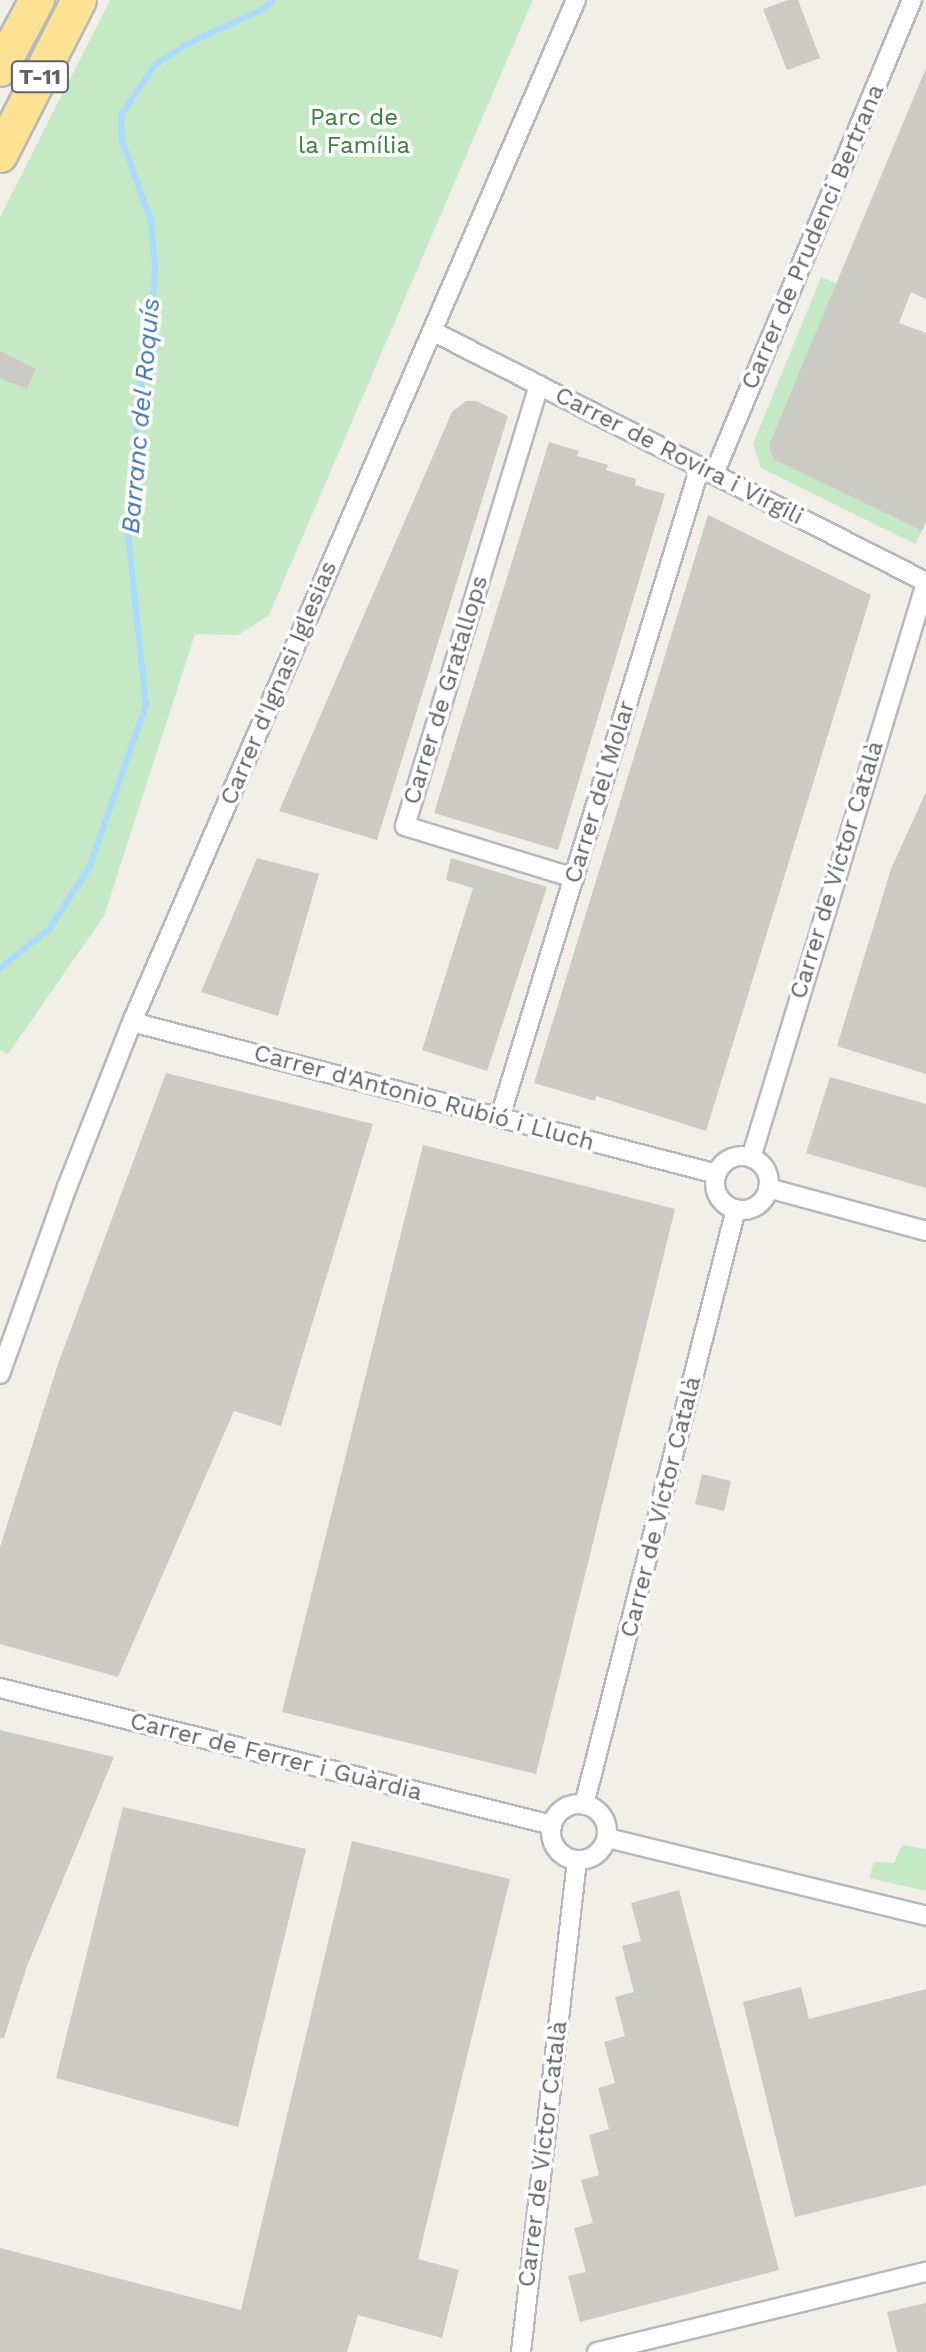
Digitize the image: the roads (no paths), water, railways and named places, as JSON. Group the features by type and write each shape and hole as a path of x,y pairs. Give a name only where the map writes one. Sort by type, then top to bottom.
{"highway":[{"name":"T-11","path":"0,69 37,0"},
{"name":"T-11","path":"0,155 79,0"}],"street":[{"name":"Carrer d'Ignasi Iglesias","path":"0,1374 67,1187 132,1022 576,0"},
{"name":"Carrer de Prudenci Bertrana","path":"707,470 912,0"},
{"name":"Carrer de Rovira i Virgili","path":"432,331 926,582"},
{"name":"Carrer de Gratallops","path":"539,385 405,826 574,878"},
{"name":"Carrer del Molar","path":"500,1117 707,470"},
{"name":"Carrer de Víctor Català","path":"751,1158 926,582"},
{"name":"Carrer d'Antonio Rubió i Lluch","path":"132,1022 717,1174"},
{"path":"751,1158 764,1168 768,1188 756,1205 736,1209 725,1204 717,1194 717,1174 731,1159 751,1158"},
{"path":"768,1188 926,1231"},
{"name":"Carrer de Víctor Català","path":"584,1805 736,1209"},
{"name":"Carrer de Ferrer i Guàrdia","path":"0,1688 552,1825"},
{"path":"584,1805 601,1815 607,1838 596,1855 577,1860 565,1857 556,1848 552,1825 564,1808 584,1805"},
{"path":"607,1838 926,1916"},
{"name":"Carrer de Víctor Català","path":"518,2350 577,1860"},
{"path":"597,2352 926,2272"}],"waterway":[{"name":"Barranc del Roquís","path":"0,968 49,929 89,868 146,705 128,533 140,391 153,308 155,264 151,221 122,141 121,115 155,65 189,43 263,9 273,0"}],"park label":[{"name":"Parc de la Família","path":"354,132"}]}
